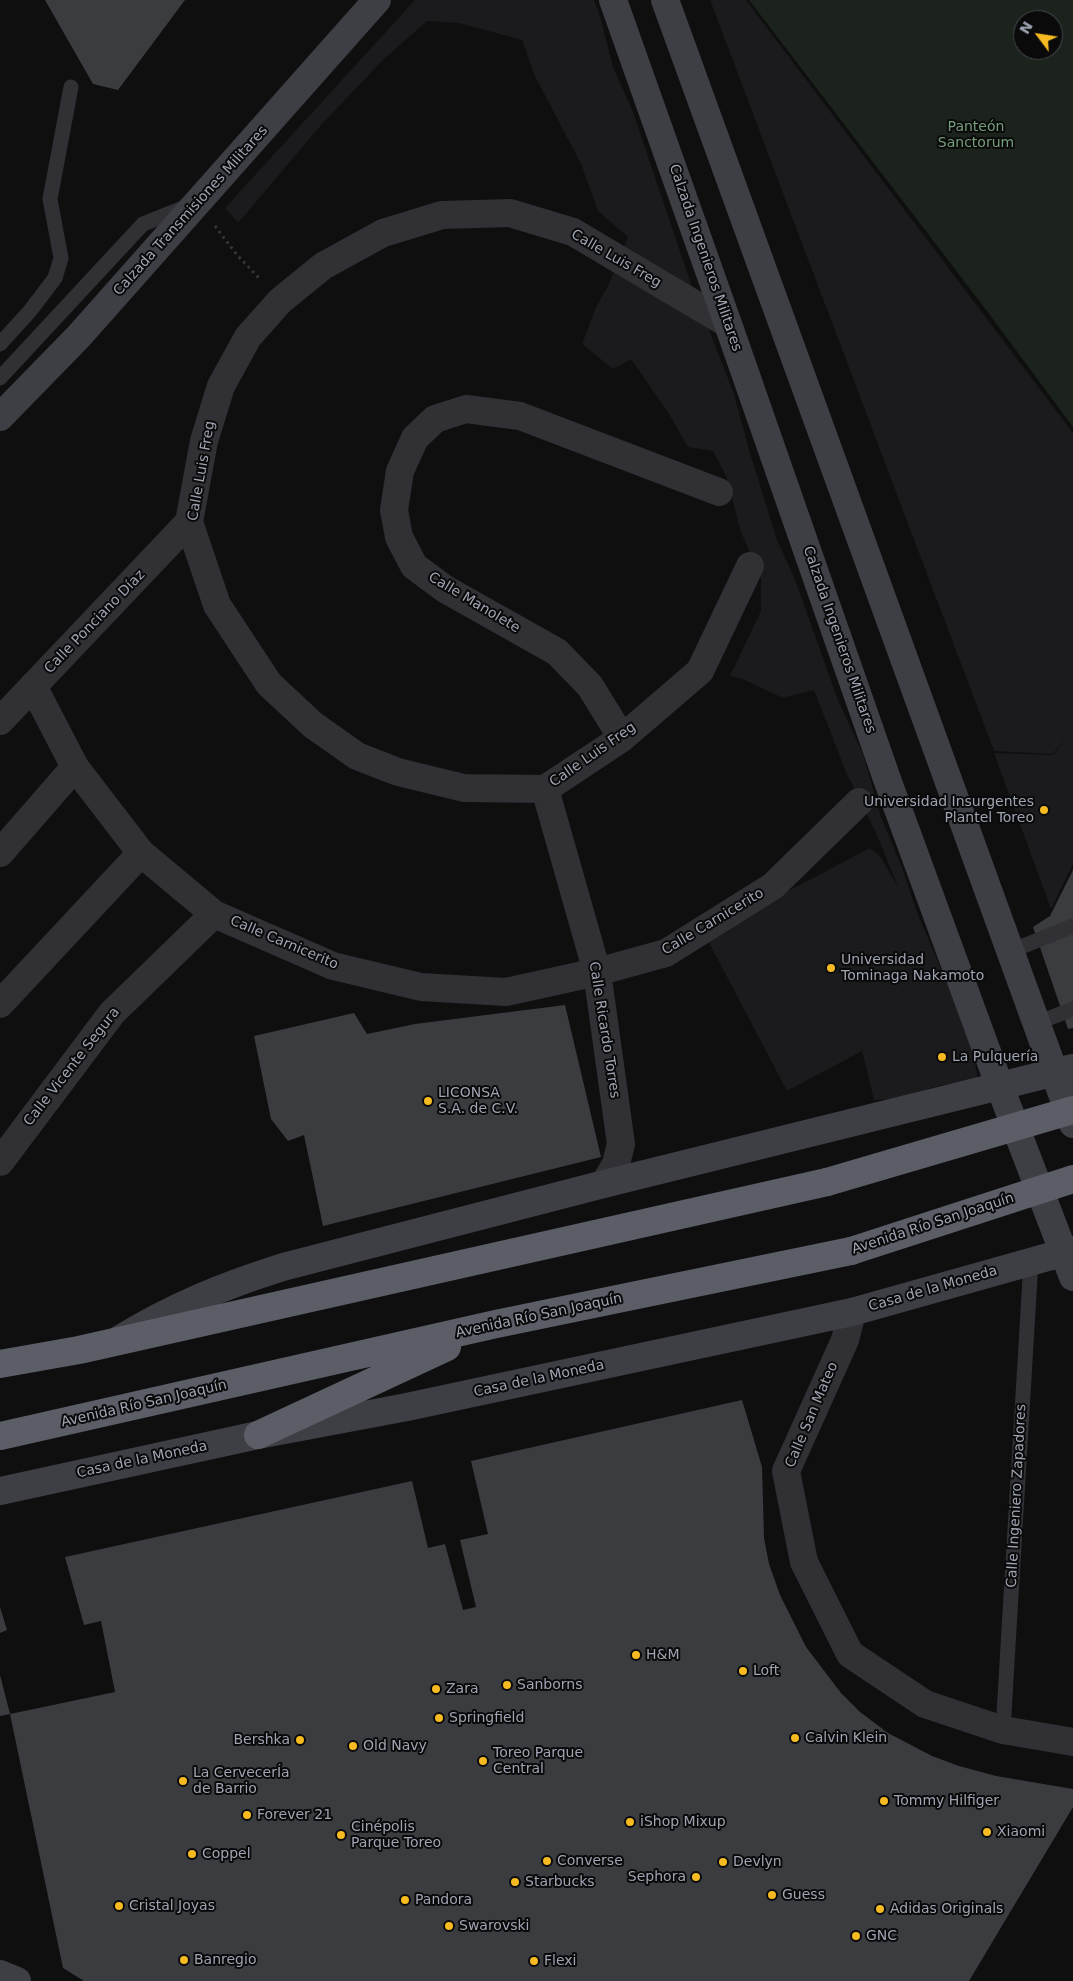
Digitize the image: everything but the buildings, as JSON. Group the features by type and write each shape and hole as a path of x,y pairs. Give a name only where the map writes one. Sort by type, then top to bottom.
{"highway":[{"path":"0,1364 114,1342 827,1182 1073,1110"},
{"name":"Avenida Río San Joaquín","path":"0,1436 496,1324 850,1251 1073,1179"},
{"path":"258,1435 496,1324"},
{"path":"0,1382 47,1356"}],"main road":[{"name":"Calzada Transmisiones Militares","path":"0,417 79,336 377,0"},
{"name":"Calzada Ingenieros Militares","path":"613,0 887,779 1000,1087 1070,1260"},
{"path":"665,0 1037,1023 1064,1071 1073,1124"},
{"path":"114,1342 196,1298 239,1281 283,1267 604,1184 1064,1071"},
{"name":"Casa de la Moneda","path":"0,1491 258,1435 407,1407 852,1312 1032,1261 1070,1260"},
{"path":"0,1974 17,1981"}],"street":[{"name":"Calle Luis Freg","path":"728,324 572,232 510,213 442,215 383,232 323,266 280,301 248,337 221,386 204,441 190,522 217,605 269,684 313,725 356,756 398,772 464,788 544,789 622,738 700,671 750,566"},
{"name":"Calle Manolete","path":"622,738 590,686 557,652 446,589 414,566 399,537 394,510 400,471 415,438 435,419 466,409 520,416 718,492"},
{"name":"Calle Ponciano Díaz","path":"0,721 190,522"},
{"name":"Calle Carnicerito","path":"33,686 75,767 141,853 214,914 333,966 421,987 506,992 597,972 666,953 773,886 859,802"},
{"path":"0,853 75,767"},
{"name":"Calle Ricardo Torres","path":"544,789 597,972 621,1144 616,1164 604,1184"},
{"path":"0,1004 141,853"},
{"name":"Calle Vicente Segura","path":"0,1162 112,1012 214,914"},
{"name":"Calle San Mateo","path":"852,1312 845,1340 786,1471 804,1562 850,1654 925,1704 1003,1730 1073,1742"}],"lane":[{"path":"0,344 30,311 55,278 62,258 50,199 71,87"},
{"path":"0,378 143,224 199,202"},
{"path":"1011,952 1073,926"},
{"path":"1037,1023 1073,1009"},
{"name":"Calle Ingeniero Zapadores","path":"1003,1730 1032,1261"}],"path":[{"path":"199,202 237,255 280,301"}],"shaded area":[{"path":"415,0 594,0 613,67 633,112 689,278 734,394 777,540 794,577 838,700 863,754 881,817 901,865 918,915 970,1036 978,1079 937,1086 896,1099 874,1100 862,1051 787,1091 705,935 870,848 880,856 899,889 876,833 846,772 814,690 783,698 740,678 730,676 761,611 761,579 741,532 726,476 713,451 688,447 669,414 631,359 613,369 582,344 596,307 608,286 628,237 598,211 581,164 535,76 522,40 459,23 427,21 384,59 322,124 238,223 225,208"},
{"path":"710,0 746,0 1073,433 1073,864 1051,909 994,753 1054,755 1066,737 1053,754 994,751"}],"green space":[{"name":"Panteón Sanctorum","path":"749,0 1073,0 1073,427 984,307"}],"place":[{"name":"Universidad Insurgentes Plantel Toreo","path":"1044,810"},
{"name":"Universidad Tominaga Nakamoto","path":"831,968"},
{"name":"La Pulquería","path":"942,1057"},
{"name":"LICONSA S.A. de C.V.","path":"428,1101"},
{"name":"H&M","path":"636,1655"},
{"name":"Loft","path":"743,1671"},
{"name":"Sanborns","path":"507,1685"},
{"name":"Zara","path":"436,1689"},
{"name":"Springfield","path":"439,1718"},
{"name":"Calvin Klein","path":"795,1738"},
{"name":"Bershka","path":"300,1740"},
{"name":"Old Navy","path":"353,1746"},
{"name":"Toreo Parque Central","path":"483,1761"},
{"name":"La CervecerÍa de Barrio","path":"183,1781"},
{"name":"Tommy Hilfiger","path":"884,1801"},
{"name":"Forever 21","path":"247,1815"},
{"name":"iShop Mixup","path":"630,1822"},
{"name":"Xiaomi","path":"987,1832"},
{"name":"Cinépolis Parque Toreo","path":"341,1835"},
{"name":"Coppel","path":"192,1854"},
{"name":"Converse","path":"547,1861"},
{"name":"Devlyn","path":"723,1862"},
{"name":"Sephora","path":"696,1877"},
{"name":"Starbucks","path":"515,1882"},
{"name":"Guess","path":"772,1895"},
{"name":"Pandora","path":"405,1900"},
{"name":"Cristal Joyas","path":"119,1906"},
{"name":"Adidas Originals","path":"880,1909"},
{"name":"Swarovski","path":"449,1926"},
{"name":"GNC","path":"856,1936"},
{"name":"Banregio","path":"184,1960"},
{"name":"Flexi","path":"534,1961"}]}
